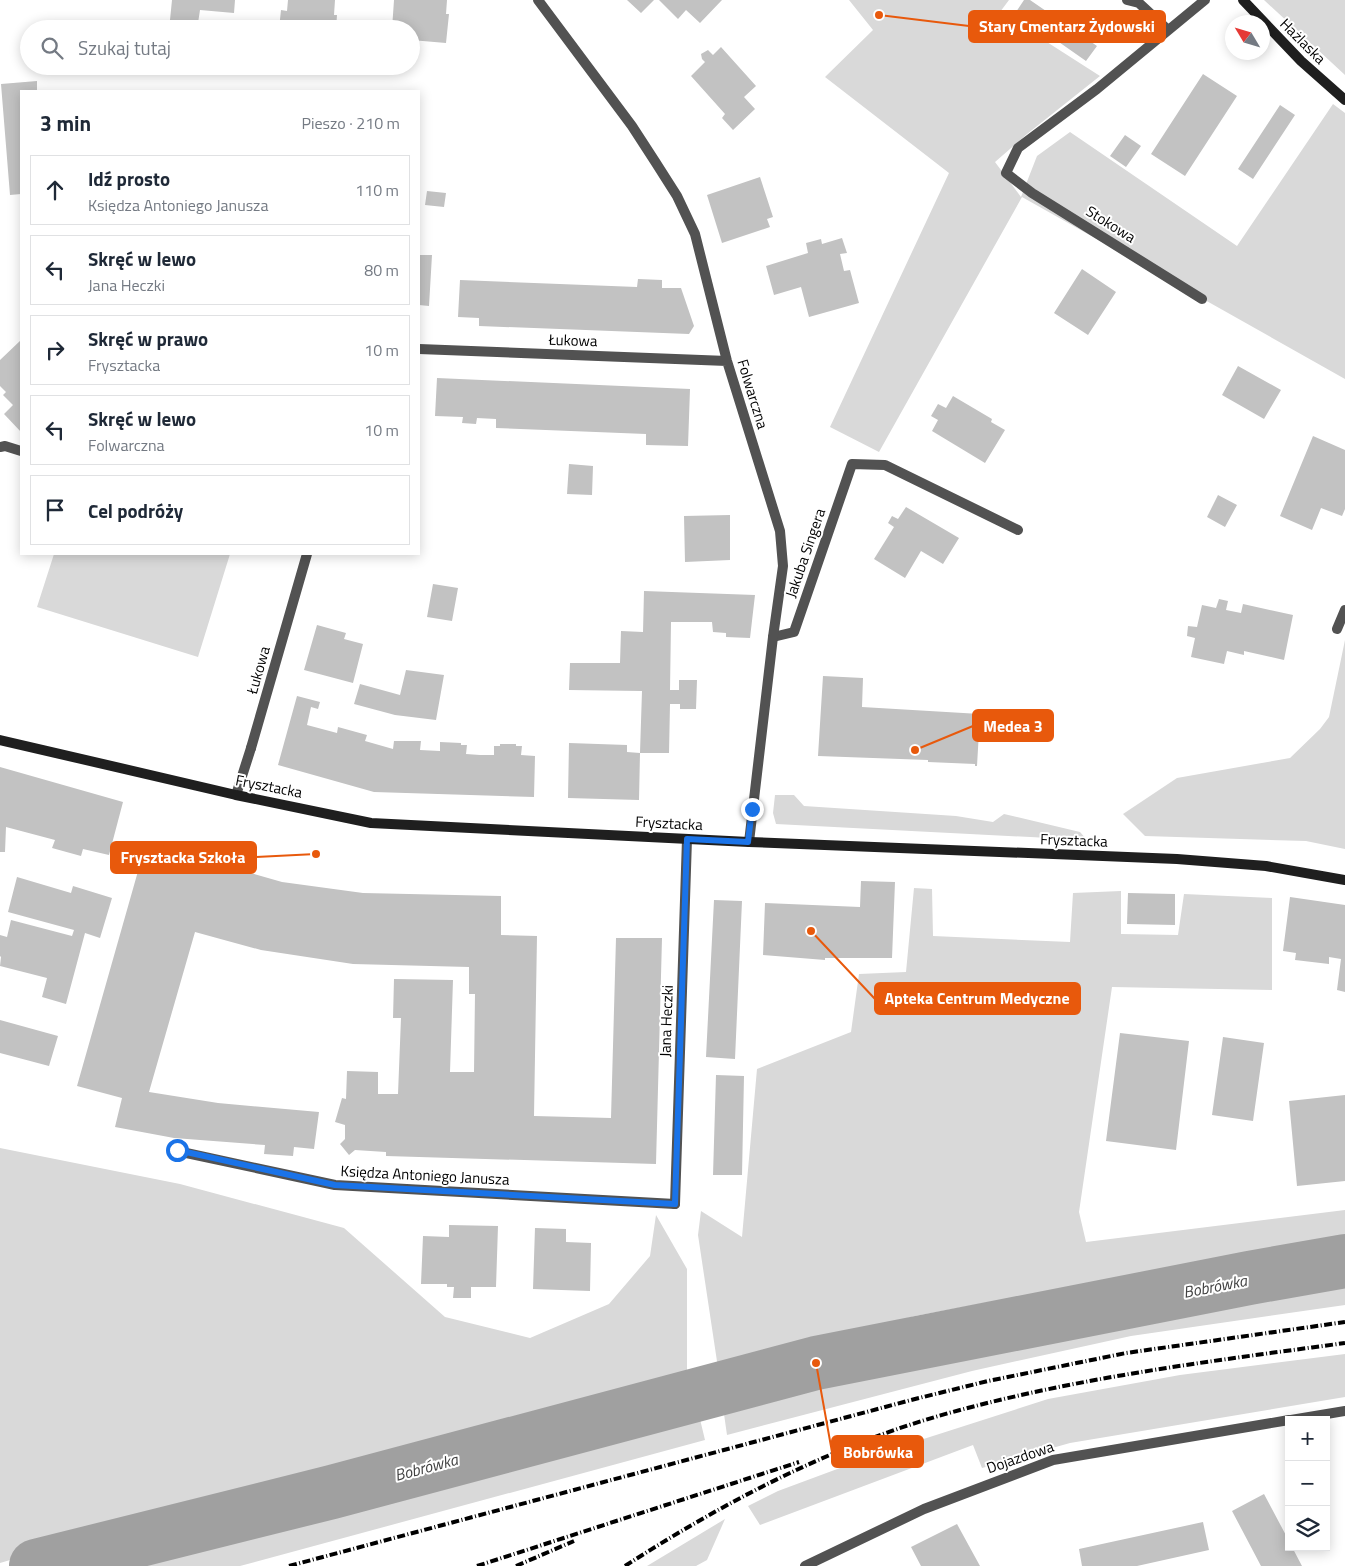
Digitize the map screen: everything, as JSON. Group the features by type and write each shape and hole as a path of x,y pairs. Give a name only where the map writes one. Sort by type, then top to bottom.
{"street":[{"name":"Folwarczna","path":"538,0 632,126 677,196 694,234 727,361 780,531 784,566 773,637 748,842"},
{"path":"1127,0 1139,4 1168,30 1205,0"},
{"name":"Hażlaska","path":"1243,0 1301,61 1345,100"},
{"name":"Stokowa","path":"1168,30 1097,89 1018,148 1006,173 1032,193 1202,299"},
{"name":"Łukowa","path":"420,349 727,361"},
{"path":"2,445 20,451"},
{"name":"Jakuba Singera","path":"773,637 794,632 852,464 885,465 1018,530"},
{"name":"Łukowa","path":"236,795 307,555"},
{"path":"1337,628 1345,610"},
{"name":"Frysztacka","path":"0,740 236,795 371,823 748,842 1177,859 1266,866 1345,880"},
{"name":"Jana Heczki","path":"675,1204 687,839"},
{"name":"Księdza Antoniego Janusza","path":"177,1150 335,1185 675,1204"},
{"name":"Dojazdowa","path":"1314,1416 1345,1411"},
{"name":"Dojazdowa","path":"805,1566 924,1509 1053,1460 1285,1421"}],"shaded area":[{"path":"849,0 1009,0 1000,12 1100,76 995,162 1021,197 1037,156 1070,132 1237,246 1333,104 1345,113 1345,379 1022,197 879,452 830,427 949,173 825,77 873,30"},
{"path":"1264,0 1345,0 1345,75"},
{"path":"54,555 230,555 198,657 37,607"},
{"path":"1345,640 1345,849 1306,841 1145,836 1123,814 1177,778 1290,758 1320,729 1329,717"},
{"path":"775,795 794,795 804,806 956,816 993,822 1004,814 1080,832 1087,840 776,824 773,813"},
{"path":"914,888 932,889 933,936 1070,942 1073,893 1121,891 1121,934 1178,935 1184,894 1272,898 1272,990 1112,987 1079,1212 1086,1242 1345,1210 1345,1247 1167,1269 915,1316 718,1368 698,1235 701,1211 742,1237 757,1069 851,1032 859,974 906,972"},
{"path":"0,1148 180,1184 344,1228 445,1317 530,1338 609,1304 650,1256 656,1215 687,1269 687,1382 47,1549 0,1563"},
{"path":"1345,1270 1345,1305 1131,1336 972,1371 727,1435 723,1407 823,1373 1177,1300"},
{"path":"1345,1354 1345,1397 1070,1443 982,1468 973,1445 760,1525 748,1506 778,1491 883,1452 1048,1399 1180,1375"},
{"path":"699,1415 705,1440 240,1566 129,1566 383,1502"},
{"path":"725,1519 707,1560 696,1566 647,1566"}],"building":[{"path":"172,0 235,0 234,13 200,10 198,20 170,20"},
{"path":"288,0 335,0 334,15 337,15 337,20 280,20 281,10 287,11"},
{"path":"394,0 447,0 446,14 449,14 446,43 420,41 420,20 393,20"},
{"path":"627,0 654,0 641,13"},
{"path":"659,0 722,0 700,23 686,10 678,19"},
{"path":"1024,0 1030,0 1097,46 1086,61 1016,12"},
{"path":"721,47 756,86 744,97 755,109 733,130 722,118 725,114 691,76 705,62 701,54 708,50 713,55"},
{"path":"1203,74 1237,96 1185,176 1151,154"},
{"path":"37,81 37,90 20,90 20,194 10,195 1,84"},
{"path":"1280,105 1295,115 1253,179 1238,169"},
{"path":"1125,135 1141,146 1126,167 1110,156"},
{"path":"760,177 773,217 767,219 770,227 722,243 707,195"},
{"path":"427,191 446,193 444,207 425,205"},
{"path":"842,238 847,253 840,254 844,271 850,270 859,303 809,317 801,287 774,295 766,266 808,253 806,243 821,239 822,244"},
{"path":"420,255 432,255 429,306 420,305"},
{"path":"1082,269 1116,292 1088,335 1054,313"},
{"path":"638,279 662,280 662,288 681,288 694,326 689,334 479,326 479,318 458,317 460,280 637,287"},
{"path":"20,341 20,431 4,414 13,405 3,395 6,392 0,386 0,360"},
{"path":"1238,366 1281,390 1264,419 1222,395"},
{"path":"437,378 690,389 688,446 646,445 646,434 496,428 496,419 477,418 476,424 462,423 463,417 435,416"},
{"path":"953,396 992,419 991,422 1005,430 985,463 932,431 938,420 931,416 938,404 946,408"},
{"path":"1313,436 1345,450 1345,509 1342,516 1321,508 1312,530 1280,516"},
{"path":"569,464 593,466 592,495 567,494"},
{"path":"1218,495 1237,505 1225,527 1207,517"},
{"path":"906,507 959,538 943,564 921,551 905,578 874,559 894,527 888,523 892,516 898,519"},
{"path":"730,515 730,560 685,562 684,516"},
{"path":"433,584 458,588 452,621 427,617"},
{"path":"644,591 755,595 750,638 726,637 726,633 713,632 712,622 671,622 670,690 679,690 679,680 697,680 696,709 680,709 680,704 670,704 669,753 640,753 642,691 569,690 570,663 620,663 621,631 643,632"},
{"path":"1219,599 1228,601 1226,610 1241,613 1243,604 1293,615 1284,660 1244,651 1244,655 1227,651 1224,664 1191,657 1195,638 1187,636 1188,626 1197,627 1202,605 1216,608"},
{"path":"317,625 346,633 344,639 363,644 353,683 304,670"},
{"path":"406,670 444,675 436,720 395,715 354,704 360,684 400,695"},
{"path":"823,676 863,678 862,707 980,714 977,766 975,764 928,762 928,760 818,756"},
{"path":"297,696 320,702 318,709 311,707 307,725 337,733 338,727 367,735 365,741 393,749 394,741 421,741 420,750 440,751 440,742 461,743 461,745 467,745 466,754 494,755 494,746 500,746 500,744 522,746 521,755 535,756 534,797 374,792 278,765"},
{"path":"569,743 627,745 627,752 640,753 639,800 568,798"},
{"path":"0,767 123,802 109,855 83,849 81,856 52,848 55,840 6,827 5,852 0,852"},
{"path":"146,843 282,882 363,893 501,896 501,935 537,936 534,1116 611,1118 616,938 662,938 656,1164 386,1156 386,1152 355,1150 349,1155 340,1144 345,1139 345,1125 335,1122 342,1098 346,1099 347,1071 378,1072 378,1094 398,1094 401,1018 393,1018 394,979 453,980 450,1072 474,1072 475,994 469,994 469,967 353,964 261,950 195,932 149,1092 218,1103 319,1112 314,1149 294,1147 293,1156 264,1154 265,1145 174,1138 115,1127 122,1098 77,1086"},
{"path":"17,877 71,893 73,886 112,898 100,938 85,933 66,1004 42,997 47,978 0,966 0,935 7,937 11,920 72,936 74,930 8,912"},
{"path":"861,881 895,882 892,958 825,958 825,960 763,955 765,903 860,907"},
{"path":"1128,893 1175,894 1175,925 1127,924"},
{"path":"1290,897 1345,905 1345,992 1337,990 1341,959 1329,957 1329,964 1295,960 1296,953 1283,951"},
{"path":"714,900 742,901 735,1059 706,1057"},
{"path":"0,1020 58,1036 49,1066 0,1053"},
{"path":"1120,1033 1189,1041 1176,1150 1106,1141"},
{"path":"1223,1037 1264,1043 1253,1121 1212,1115"},
{"path":"716,1075 744,1076 742,1175 713,1175"},
{"path":"1345,1095 1345,1181 1297,1186 1289,1101"},
{"path":"449,1225 498,1226 496,1287 471,1287 471,1298 453,1298 454,1287 447,1287 447,1284 421,1284 423,1236 449,1237"},
{"path":"535,1228 566,1229 566,1242 591,1243 590,1291 533,1289"},
{"path":"1264,1494 1285,1533 1285,1551 1294,1551 1302,1566 1261,1566 1232,1511"},
{"path":"1203,1522 1209,1550 1137,1566 1082,1566 1079,1549"},
{"path":"957,1524 980,1566 921,1566 911,1547"}],"waterway":[{"name":"Bobrówka","path":"36,1566 332,1492 816,1363 1345,1261"}],"railway":[{"path":"289,1566 988,1381 1126,1353 1345,1322"},
{"path":"625,1566 702,1519 781,1477 822,1458 906,1426 998,1400 1047,1389 1146,1371 1345,1343"},
{"path":"477,1566 799,1462"},
{"path":"516,1566 574,1541"}],"place":[{"name":"Stary Cmentarz Żydowski","path":"879,15"},
{"name":"Medea 3","path":"915,750"},
{"name":"Frysztacka Szkoła","path":"316,854"},
{"name":"Apteka Centrum Medyczne","path":"811,931"},
{"name":"Bobrówka","path":"816,1363"}],"route":[{"path":"177,1150 335,1185 675,1204 687,839 748,842 752,809"}]}
